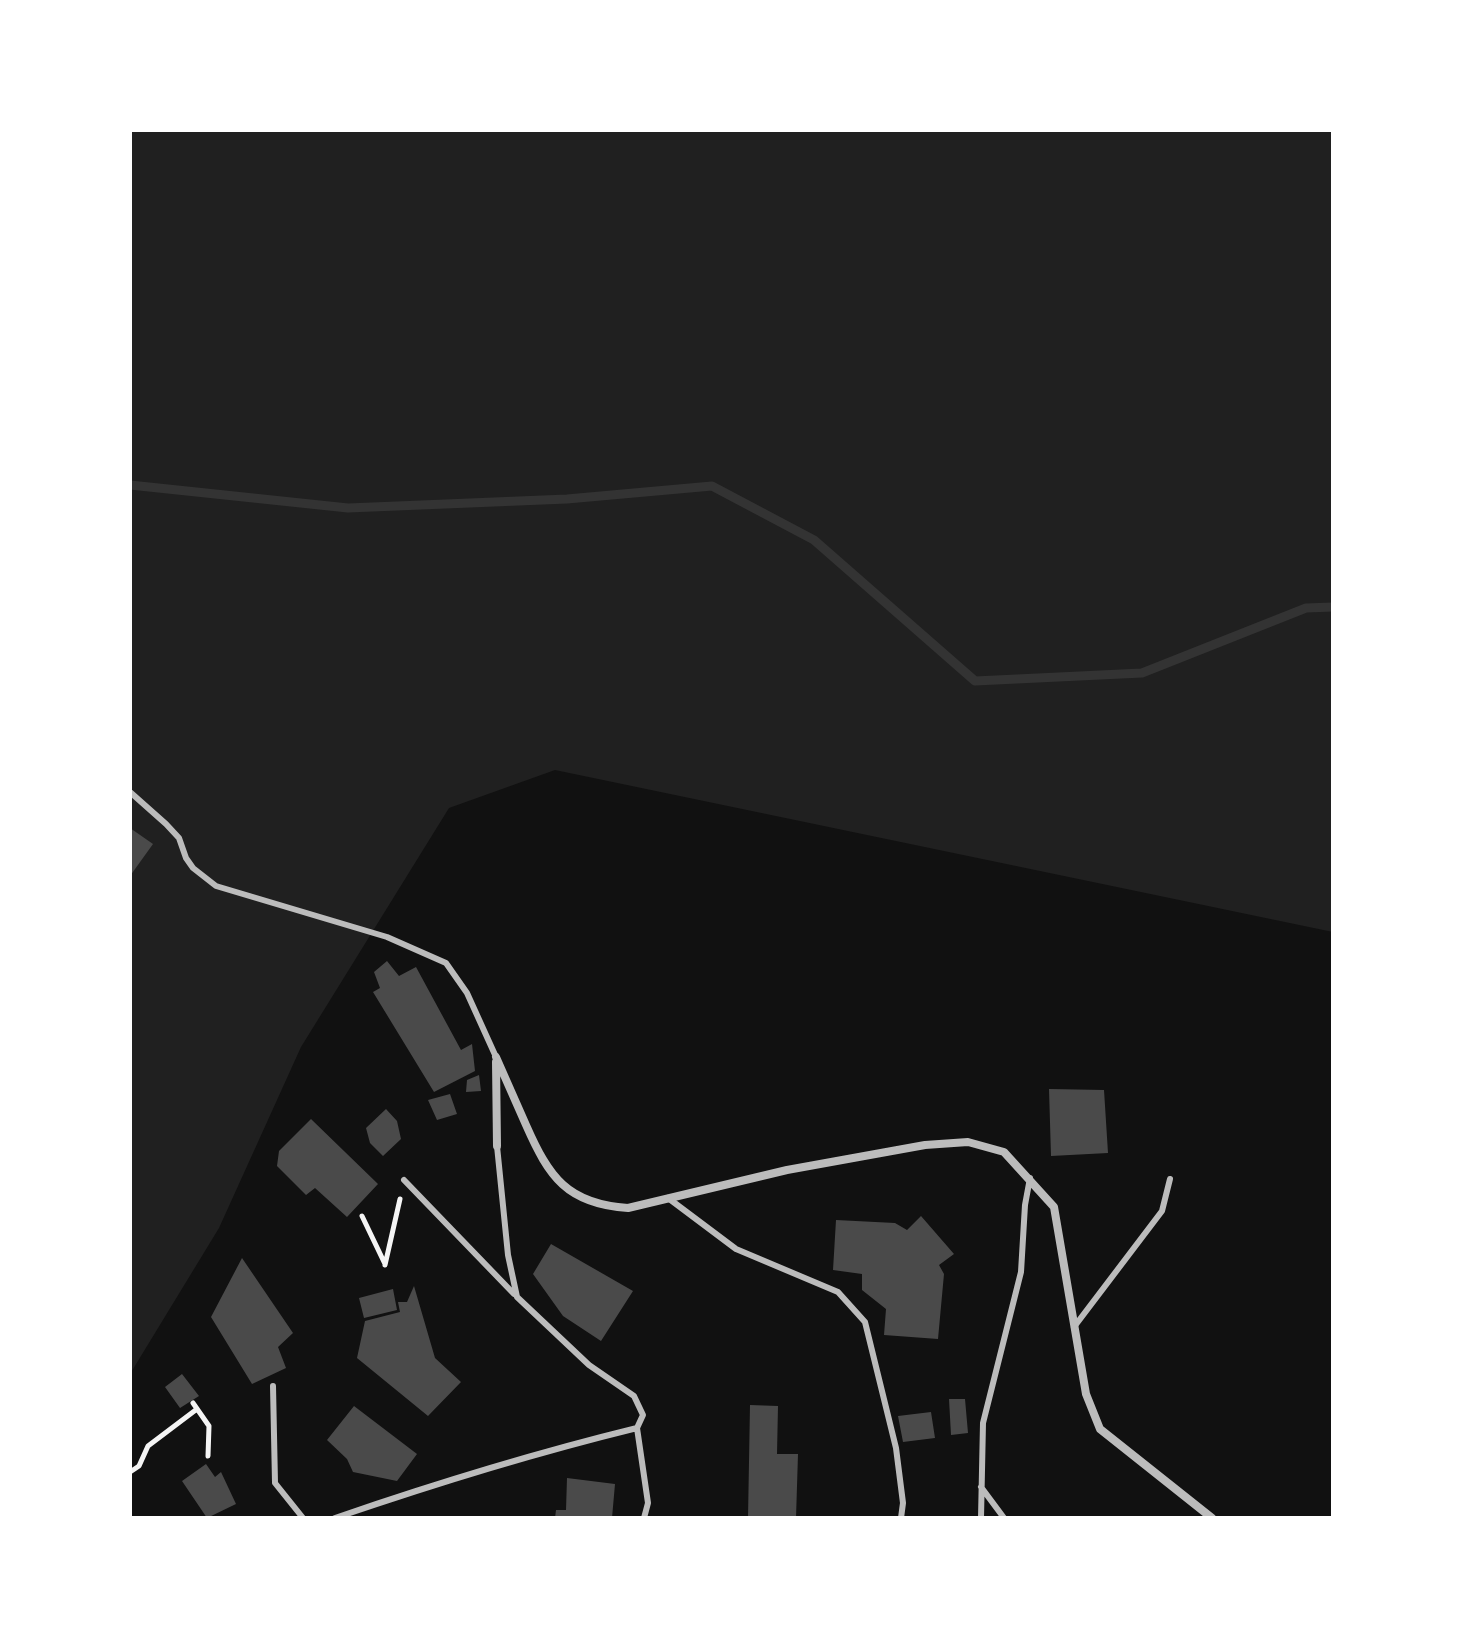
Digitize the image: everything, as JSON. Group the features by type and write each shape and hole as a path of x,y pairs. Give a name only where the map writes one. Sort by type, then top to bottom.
{"street":[{"path":"496,1057 497,1146"},
{"path":"496,1057 541,1160 557,1182 581,1198 603,1206 628,1208 787,1170 925,1145 968,1142 1004,1152 1054,1207 1086,1394 1100,1429 1212,1518"}],"lane":[{"path":"130,792 179,838 193,868 216,886 387,937 446,963 467,993 496,1057"},
{"path":"497,1146 508,1255 517,1297"},
{"path":"981,1518 983,1423 1021,1272 1025,1205 1030,1178"},
{"path":"1074,1327 1162,1211 1170,1179"},
{"path":"404,1180 517,1297 589,1365 634,1396 643,1415 637,1428 648,1503 644,1518"},
{"path":"668,1198 736,1249 838,1292 865,1322 896,1448 903,1503 901,1518"},
{"path":"273,1386 275,1483 303,1518"},
{"path":"335,1518 555,1449 637,1428"},
{"path":"981,1487 1004,1518"}],"path":[{"path":"362,1216 385,1265 404,1180"},
{"path":"130,1472 139,1466 148,1446 195,1406 209,1426 208,1456"}],"shaded area":[{"path":"130,130 1333,130 1333,932 555,770 449,808 301,1047 219,1228 130,1374"}],"building":[{"path":"130,828 153,844 130,876"},
{"path":"387,961 399,976 416,967 461,1050 472,1044 475,1071 434,1092 373,992 380,988 374,972"},
{"path":"479,1075 481,1091 466,1092 467,1080"},
{"path":"1049,1089 1104,1090 1108,1153 1051,1156"},
{"path":"450,1094 457,1114 437,1120 428,1100"},
{"path":"386,1109 397,1121 401,1139 383,1156 370,1143 366,1128"},
{"path":"311,1119 378,1184 347,1217 315,1188 306,1195 277,1166 279,1151"},
{"path":"921,1216 954,1254 939,1265 944,1274 938,1339 884,1335 886,1309 862,1290 862,1274 833,1270 836,1220 895,1223 907,1230"},
{"path":"551,1244 633,1291 601,1341 563,1316 533,1274"},
{"path":"242,1258 293,1333 278,1347 286,1368 252,1384 211,1317"},
{"path":"414,1286 435,1358 461,1382 428,1416 357,1358 365,1321 400,1312 398,1302 407,1302"},
{"path":"393,1289 397,1310 364,1318 359,1298"},
{"path":"182,1374 199,1396 180,1408 165,1387"},
{"path":"949,1399 965,1399 968,1433 951,1435"},
{"path":"750,1405 778,1406 777,1454 798,1454 796,1518 748,1518"},
{"path":"354,1406 417,1454 397,1481 353,1472 347,1459 327,1440"},
{"path":"931,1412 935,1438 903,1442 898,1416"},
{"path":"206,1464 215,1477 221,1472 236,1504 207,1518 182,1481"},
{"path":"567,1478 615,1484 612,1518 555,1518 556,1510 566,1510"}],"waterway":[{"path":"130,485 348,508 567,499 712,486 814,540 975,681 1142,673 1306,608 1333,607"}]}
